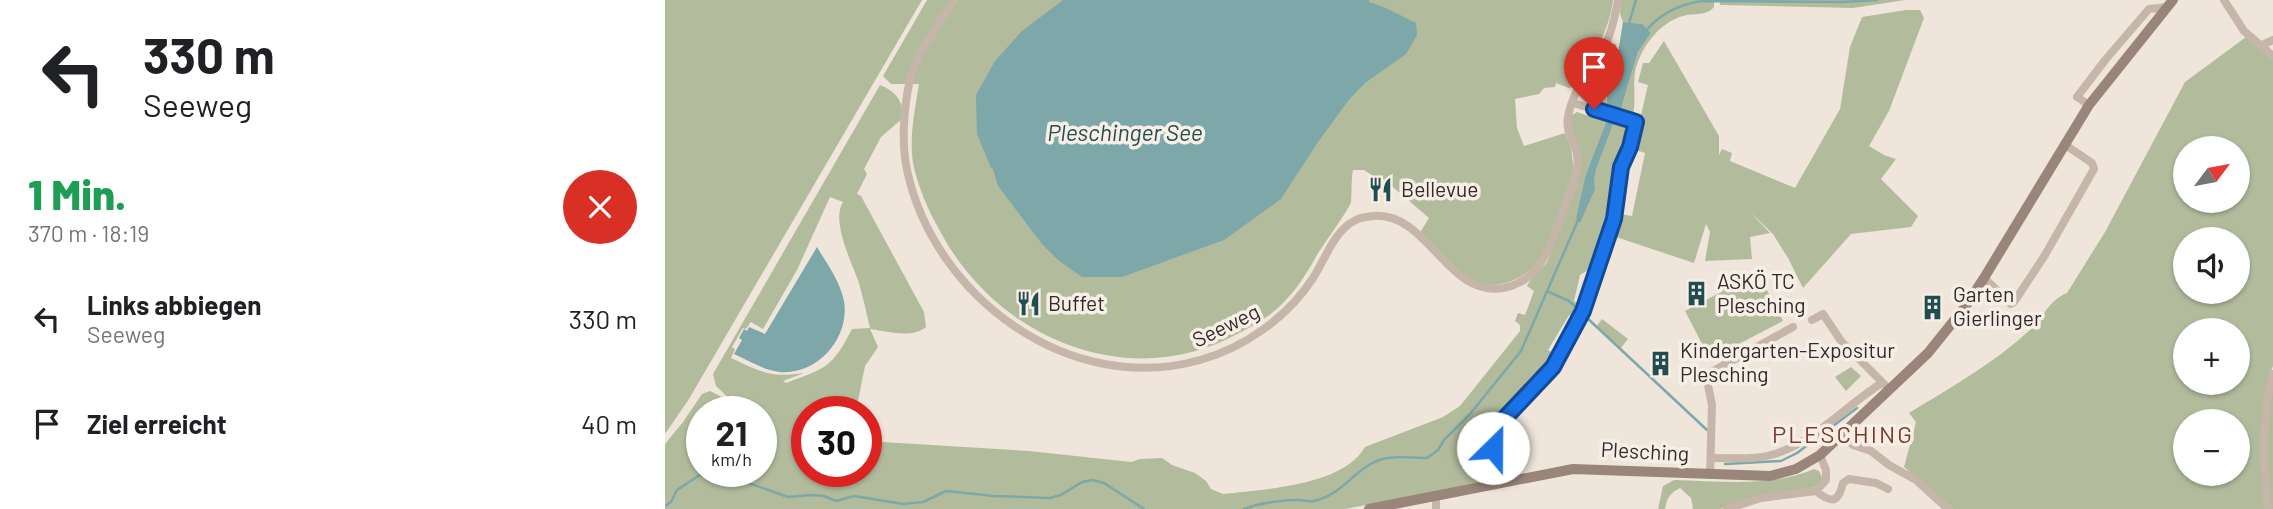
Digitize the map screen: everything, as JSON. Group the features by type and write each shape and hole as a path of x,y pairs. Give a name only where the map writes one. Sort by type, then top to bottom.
{"main road":[{"name":"Plesching","path":"1369,509 1584,468 1753,477 1783,474 1820,455 1843,435 1887,386 1938,342 1984,278 2089,105 2170,4"}],"street":[{"name":"Seeweg","path":"954,0 915,66 910,80 904,132 906,166 921,212 940,248 975,294 1028,336 1069,355 1113,365 1157,368 1190,363 1222,352 1287,312 1310,283 1341,231 1360,218 1382,216 1408,225 1459,275 1475,284 1496,288 1521,281 1536,271 1546,256 1575,178 1577,155 1567,125 1574,91 1599,56 1610,34 1618,0"},
{"path":"2224,0 2244,31 2273,56"},
{"path":"2260,46 2273,40"},
{"path":"1498,484 1493,448 1498,428 1553,367 1583,311 1614,219 1621,167 1630,147 1636,122 1573,103"},
{"path":"1984,278 2011,304 2045,256 2094,169 2092,163 2064,144"},
{"path":"1711,458 1755,458 1781,451 1805,439 1887,386 1841,341 1823,314 1812,320"},
{"path":"1710,475 1712,405 1706,375 1793,327"},
{"path":"2268,509 2264,428 2273,374"},
{"path":"1843,435 1853,445 1871,451 1916,480 1948,509"},
{"path":"1727,509 1761,498 1817,491 1826,480 1826,470 1820,455"},
{"path":"1817,491 1829,500 1835,500 1839,497 1843,483 1849,479 1876,483 1888,489"},
{"path":"1436,496 1436,509"}],"green space":[{"path":"665,0 922,0 691,396 686,396 686,403 665,434"},
{"path":"927,0 1613,0 1608,24 1598,46 1572,87 1556,83 1555,87 1544,88 1539,94 1515,99 1517,128 1524,146 1565,133 1571,148 1574,171 1540,258 1527,273 1515,280 1496,285 1483,284 1465,276 1421,235 1429,218 1380,176 1376,178 1364,170 1353,170 1349,206 1294,291 1279,307 1241,332 1199,350 1155,358 1112,356 1070,346 1031,327 995,301 965,269 940,231 924,198 913,163 912,133 919,84 891,84 883,76"},
{"path":"1621,0 1714,0 1711,10 1675,19 1659,30 1646,45 1635,72 1633,115 1620,112 1638,52 1651,33 1641,24 1623,22 1620,14"},
{"path":"1720,0 1905,0 1853,8 1720,5"},
{"path":"1920,10 1924,18 1889,111 1869,146 1896,159 1881,179 1918,216 1911,227 1851,234 1803,288 1773,234 1750,212 1770,233 1750,237 1752,259 1705,261 1710,232 1706,224 1694,263 1613,236 1619,214 1632,216 1645,153 1633,149 1648,85 1638,82 1643,63 1649,63 1664,41 1719,136 1719,155 1722,149 1732,153 1730,161 1795,188 1840,109 1850,47 1862,17"},
{"path":"2246,37 2273,60 2273,366 2269,376 2264,509 1953,509 1904,467 1916,422 1909,413 2002,353 2030,330 2055,300 2067,293 2105,232 2185,82"},
{"path":"1612,44 1616,44 1606,90 1607,108 1585,102 1578,95"},
{"path":"880,85 897,97 903,118 881,137 864,169 867,174 857,194 861,196 924,312 926,327 914,333 870,329 878,347 865,366 859,396 791,396 791,487 882,487 882,442 1029,451 1131,462 1162,458 1172,465 1195,473 1206,481 1211,489 1223,494 1280,487 1321,478 1354,460 1365,447 1443,417 1460,406 1520,331 1520,325 1515,321 1518,313 1525,315 1534,291 1527,286 1547,262 1580,166 1570,127 1572,115 1577,112 1606,122 1586,174 1586,179 1595,189 1597,164 1613,124 1629,129 1613,185 1610,219 1593,271 1590,269 1580,275 1574,301 1580,305 1575,318 1569,315 1548,350 1555,354 1550,365 1496,423 1491,439 1490,471 1486,482 1345,509 665,509 665,444 686,418 686,487 777,487 777,396 727,396 716,386 713,374","holes":["830,197 843,202 839,220 841,230 858,280 870,328 852,329 839,352 827,365 786,383 783,381 804,373 774,374 731,358 735,349 732,347 743,328 746,329 751,322 763,329 797,270"]},
{"path":"1758,273 1783,321 1710,359 1685,311 1723,291 1719,283 1732,276 1737,284"},
{"path":"1602,319 1628,339 1620,349 1596,327"},
{"path":"1851,367 1861,376 1846,391 1835,377"},
{"path":"2273,387 2273,509 2270,509 2267,432"},
{"path":"710,391 720,396 701,396"},
{"path":"1814,469 1819,471 1823,479 1819,485 1808,489 1771,493 1720,509 1693,509 1691,498 1680,488 1669,496 1665,509 1658,509 1663,486 1674,480 1763,481"}],"water":[{"name":"Pleschinger See","path":"1063,0 1369,0 1416,23 1417,35 1406,54 1365,83 1348,101 1281,199 1224,240 1122,277 1082,277 1058,260 1042,244 998,186 977,134 976,95 995,61 1022,31"},
{"path":"1623,22 1642,24 1651,33 1638,52 1620,112 1607,108 1607,92 1614,78"},
{"path":"1606,122 1613,124 1596,169 1595,189 1580,223 1576,219 1586,174"},
{"path":"817,247 836,280 844,301 842,328 828,352 807,367 780,372 734,354 742,340 739,338 744,329 747,331 749,327 765,334"}],"waterway":[{"path":"1629,23 1636,0"},
{"path":"1645,32 1656,20 1670,11 1701,1 1877,0"},
{"path":"1244,509 1278,501 1314,501 1324,498 1379,460 1397,457 1427,458 1438,450 1521,351 1579,218"},
{"path":"1549,292 1569,301 1578,309"},
{"path":"1585,316 1707,430"},
{"path":"1725,464 1781,461 1797,453 1857,408"},
{"path":"760,487 788,497 824,496 836,501 854,496 903,504 923,502 946,491 1050,498 1061,495 1082,482 1093,480 1104,483 1144,509"},
{"path":"665,506 671,502 677,490 686,484"}],"place":[{"name":"Bellevue","path":"1381,190"},
{"name":"ASKÖ TC Plesching","path":"1697,294"},
{"name":"Buffet","path":"1028,304"},
{"name":"Garten Gierlinger","path":"1933,307"},
{"name":"Kindergarten-Expositur Plesching","path":"1660,363"}],"district":[{"name":"PLESCHING","path":"1843,435"}],"route":[{"path":"1493,448 1494,438 1504,419 1535,388 1560,356 1583,311 1614,219 1621,167 1630,147 1636,122 1594,109"}]}
